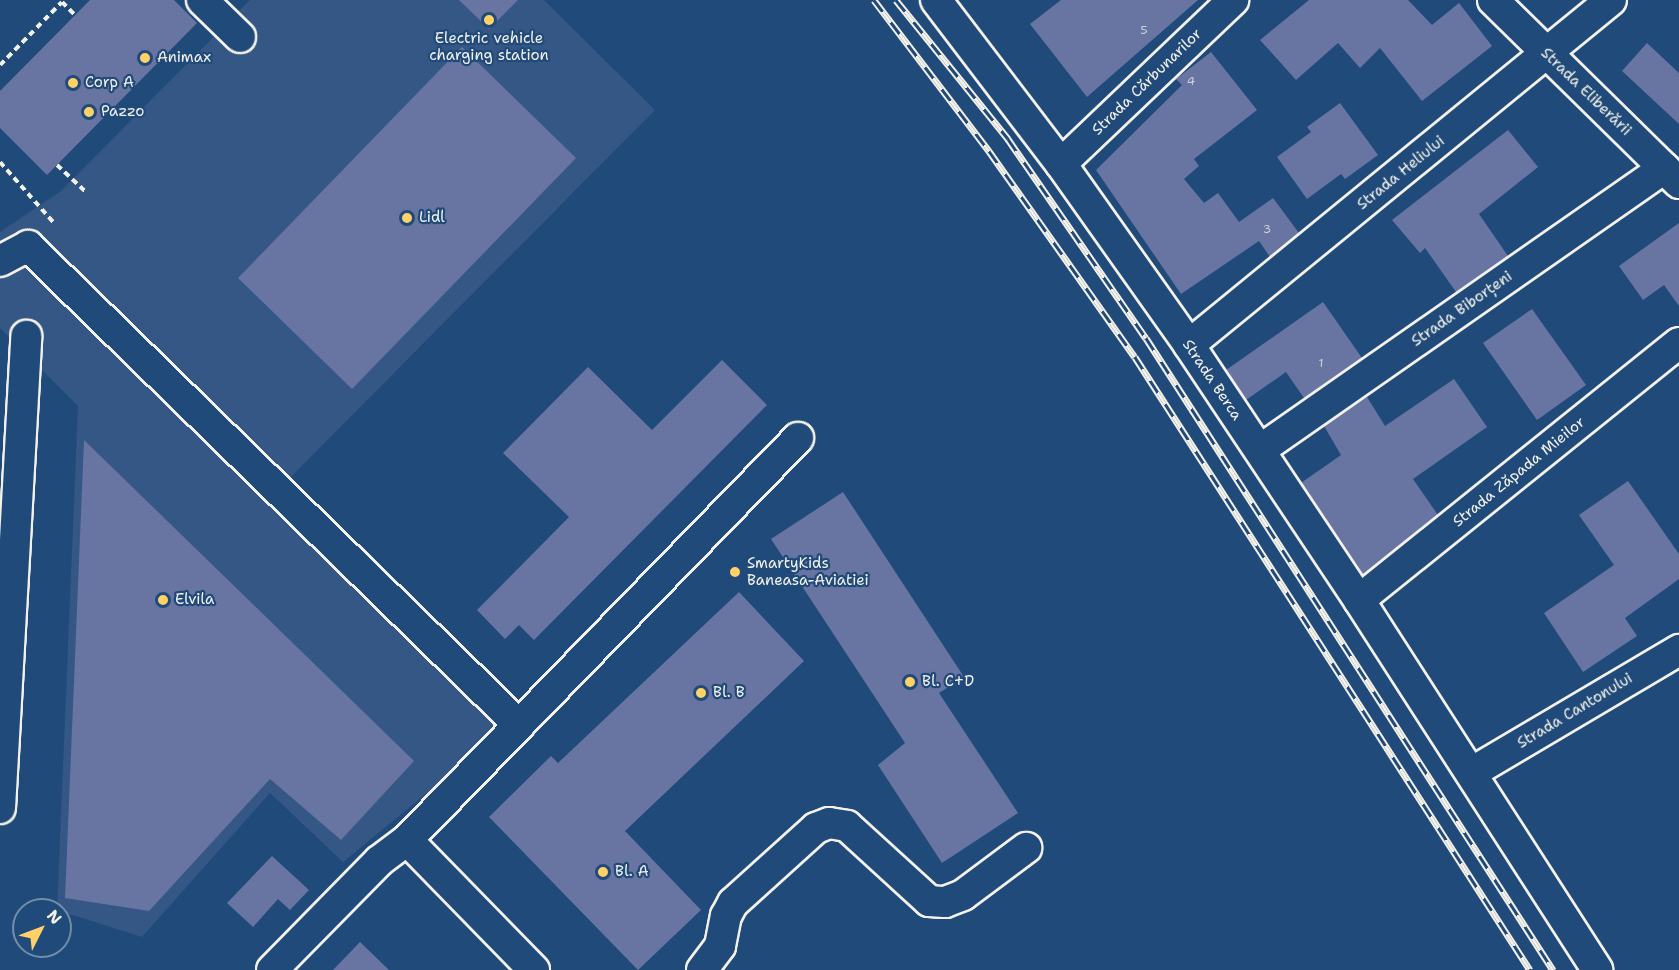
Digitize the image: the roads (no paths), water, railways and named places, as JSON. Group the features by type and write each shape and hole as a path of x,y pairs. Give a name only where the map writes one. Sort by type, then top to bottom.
{"street":[{"path":"202,0 240,37"},
{"name":"Strada Berca","path":"936,0 1061,164 1189,345 1359,600 1597,970"},
{"name":"Strada Cărbunarilor","path":"1061,164 1233,0"},
{"name":"Strada Eliberării","path":"1493,0 1671,176"},
{"name":"Strada Heliului","path":"1189,345 1548,54 1611,0"},
{"name":"Strada Biborțeni","path":"1260,450 1671,176"},
{"path":"0,261 28,246 519,725"},
{"path":"0,808 26,336"},
{"name":"Strada Zăpada Mieilor","path":"1359,600 1679,343"},
{"path":"272,970 378,861 407,840 798,438"},
{"name":"Strada Cantonului","path":"1471,773 1679,650"},
{"path":"702,970 720,946 726,916 733,903 816,828 830,823 847,826 929,901 945,902 963,895 1026,848"},
{"path":"407,840 534,970"}],"railway":[{"path":"874,0 989,151 1135,357 1530,970"},
{"path":"896,0 1008,139 1146,338 1553,970"}],"place":[{"name":"Electric vehicle charging station","path":"489,20"},
{"name":"Animax","path":"145,58"},
{"name":"Corp A","path":"73,83"},
{"name":"Pazzo","path":"89,112"},
{"name":"Lidl","path":"407,218"},
{"name":"SmartyKids Baneasa-Aviatiei","path":"735,572"},
{"name":"Elvila","path":"163,600"},
{"name":"Bl. C+D","path":"910,682"},
{"name":"Bl. B","path":"701,693"},
{"name":"Bl. A","path":"603,872"}]}
